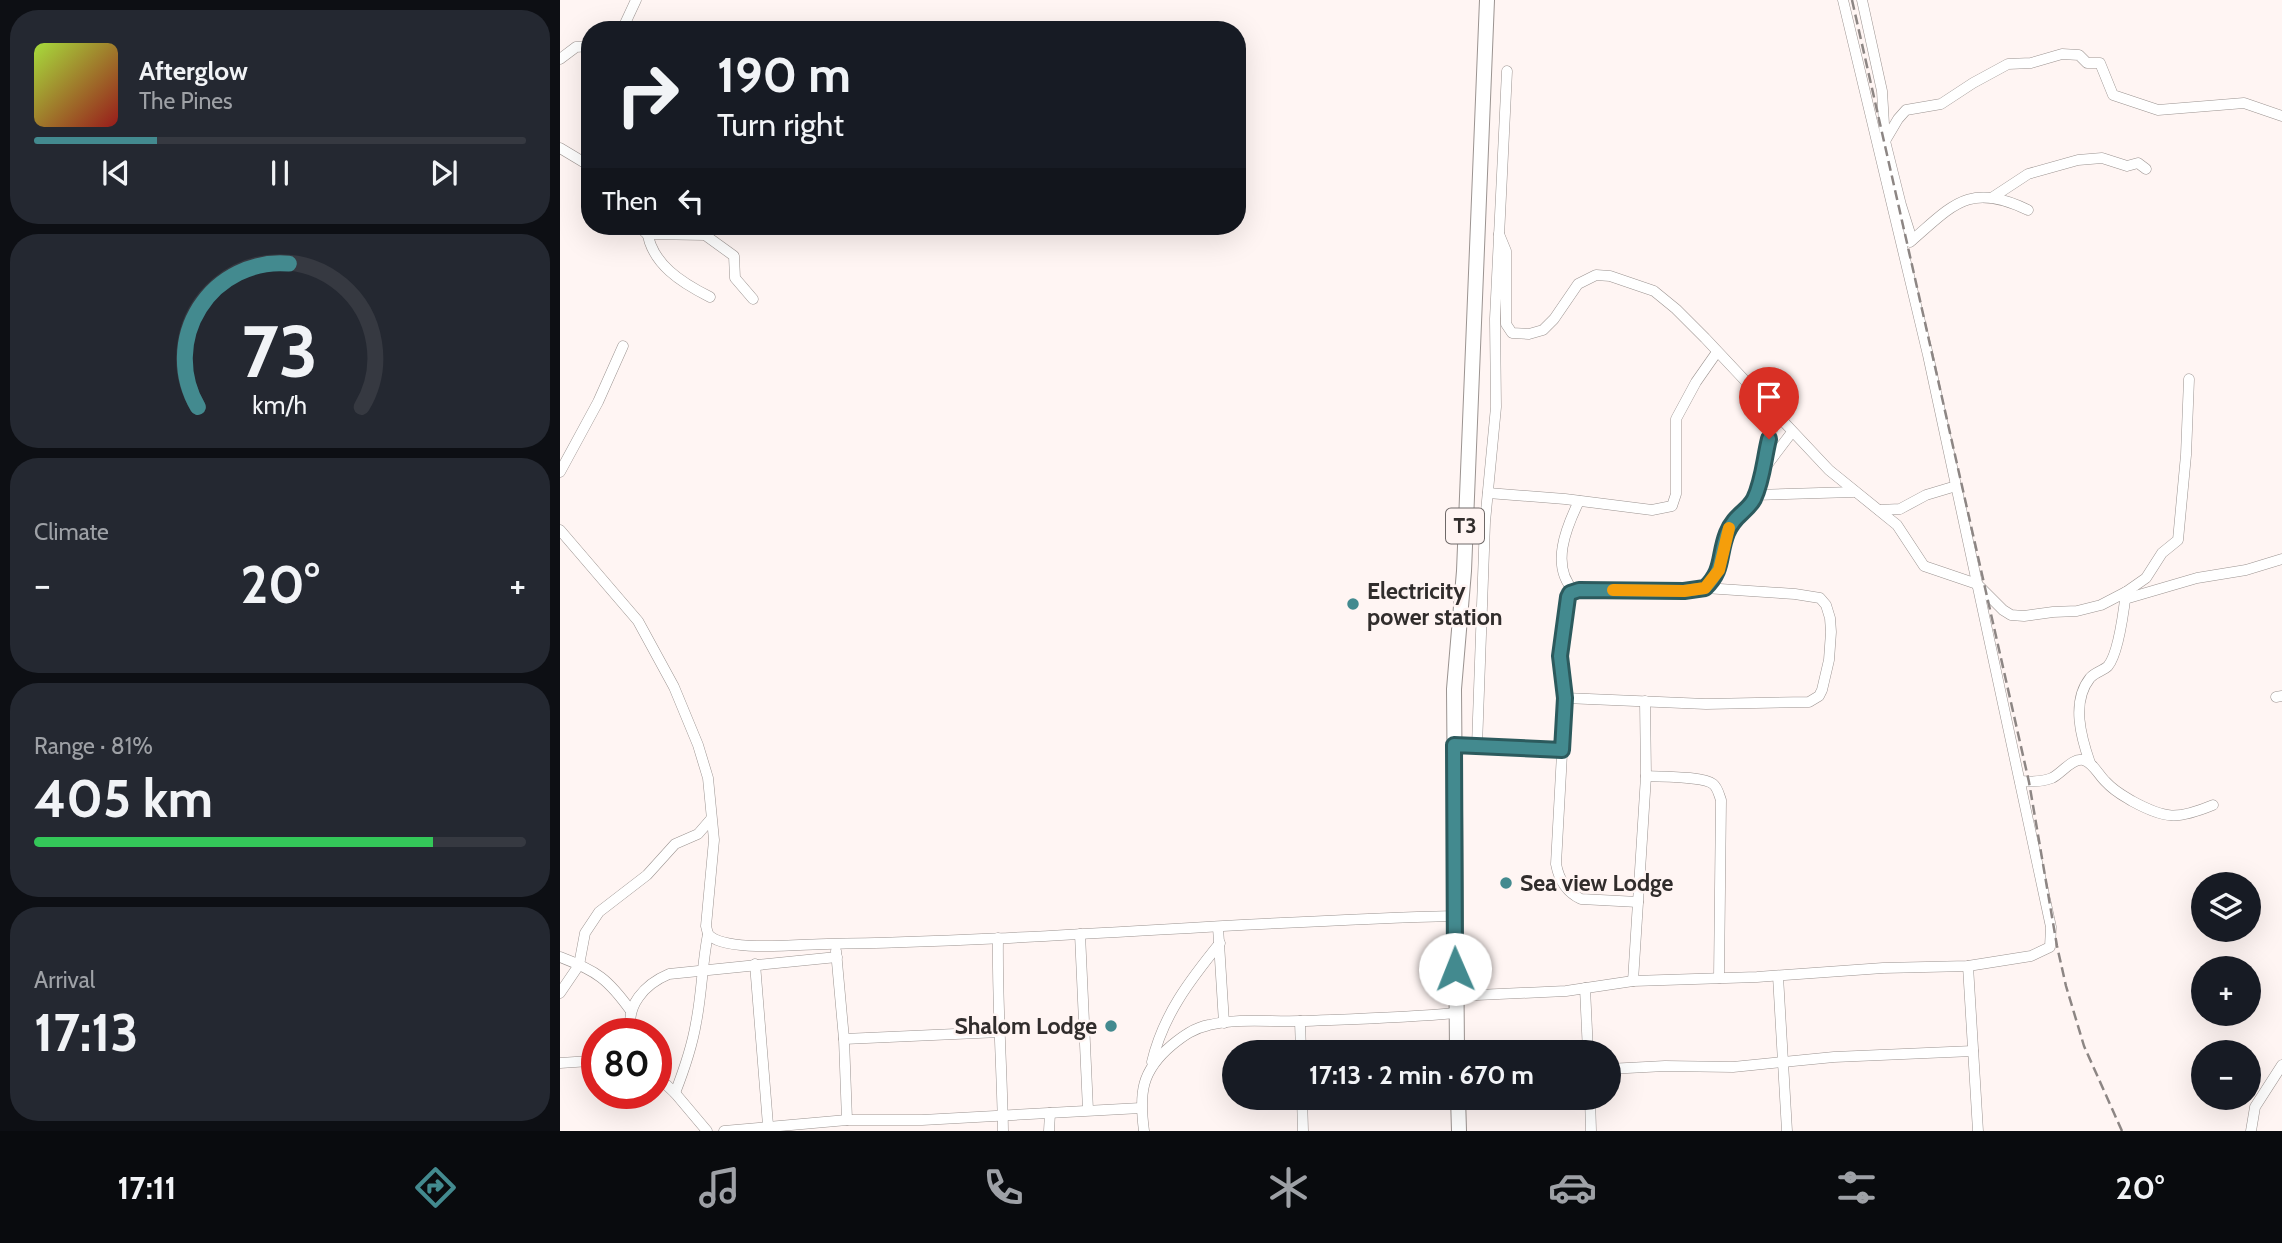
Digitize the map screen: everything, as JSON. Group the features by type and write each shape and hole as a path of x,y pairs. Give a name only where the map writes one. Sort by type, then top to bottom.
{"highway":[{"name":"T3","path":"1456,1040 1454,690 1464,571 1487,0"},
{"path":"1458,1110 1459,1131"}],"street":[{"path":"626,21 636,0"},
{"path":"1455,996 1585,988 1633,981 1968,965 2031,956 2050,947 2051,927 1928,355 1843,0"},
{"path":"1862,0 1882,90 1885,141 1912,240"},
{"path":"560,59 576,47 581,47"},
{"path":"1885,141 1898,119 1910,108 1941,104 2008,64 2031,63 2062,54 2078,55 2087,63 2099,63 2113,95 2137,102 2149,109 2203,108 2244,103 2282,116"},
{"path":"1476,746 1488,493 1496,407 1495,319 1507,71"},
{"path":"560,148 581,161"},
{"path":"1993,197 2028,174 2078,160 2102,158 2127,166 2138,163 2146,169"},
{"path":"1902,249 1960,201 1993,197 2028,210"},
{"path":"1499,234 1506,251 1506,324 1512,332 1529,334 1543,330 1578,284 1587,278 1601,274 1654,291 1685,317 1792,432 1853,492 1897,525 1924,566 1977,584 2007,613 2018,616 2085,610 2126,595 2197,578 2246,570 2282,559"},
{"path":"648,235 652,248 666,268 688,286 710,297"},
{"path":"705,235 734,256 735,278 752,299"},
{"path":"560,472 598,402 623,346"},
{"path":"1488,493 1642,510 1672,506 1676,484 1676,419 1696,382 1717,352"},
{"path":"2189,379 2180,538 2162,553 2146,578 2126,595 2120,632 2109,665 2090,678 2079,717 2082,739 2090,763 2113,790 2157,814 2188,814 2213,805"},
{"path":"1705,588 1719,570 1732,521 1753,500 1763,470 1774,413"},
{"path":"1763,470 1792,432"},
{"path":"1878,510 1900,509 1926,495 1956,486"},
{"path":"1754,495 1853,492"},
{"path":"1574,590 1563,575 1561,562 1569,524 1579,501"},
{"path":"560,530 638,621 656,651 698,745 708,778 714,841 707,901 708,934 701,969 696,1025 675,1093"},
{"path":"1565,698 1706,705 1750,702 1799,704 1814,699 1822,690 1826,676 1831,632 1826,606 1820,598 1795,594 1705,588 1684,591 1574,590 1568,597 1560,656 1565,698 1556,864 1561,881 1573,895 1581,899 1638,902"},
{"path":"1633,981 1646,776 1645,701"},
{"path":"2074,761 2082,739"},
{"path":"1454,745 1562,750"},
{"path":"2020,781 2036,782 2051,778 2074,761 2090,763"},
{"path":"1646,776 1704,780 1713,784 1718,791 1721,800 1719,978"},
{"path":"560,993 579,965 585,933 599,912 647,875 675,844 698,834 712,819"},
{"path":"708,934 716,941 729,944 835,943 998,938 1360,918 1454,916"},
{"path":"1219,927 1224,1023"},
{"path":"1080,934 1088,1110"},
{"path":"998,938 1003,1131"},
{"path":"835,943 844,1039 847,1120"},
{"path":"1144,1131 1141,1108 1144,1079 1164,1024 1194,975 1220,943"},
{"path":"560,957 610,983 631,1011"},
{"path":"631,1018 631,1011 640,994 656,979 669,974 837,957"},
{"path":"755,964 768,1125"},
{"path":"1968,965 1978,1131"},
{"path":"1778,976 1787,1131"},
{"path":"1585,988 1587,1040"},
{"path":"1151,1064 1192,1030 1209,1025 1455,1013"},
{"path":"1300,1021 1301,1040"},
{"path":"844,1039 1000,1032"},
{"path":"1621,1068 1733,1067 1834,1057 1973,1051"},
{"path":"560,1063 581,1062"},
{"path":"2250,1131 2255,1107 2282,1065"},
{"path":"672,1090 707,1131"},
{"path":"724,1131 768,1125 810,1126 847,1120 1003,1116 1141,1108"},
{"path":"1302,1110 1303,1131"},
{"path":"1590,1110 1591,1131"},
{"path":"1049,1131 1050,1113"}],"railway":[{"path":"1852,0 2029,782 2066,986 2084,1046 2122,1131"}],"slow traffic":[{"path":"1613,590 1697,591 1705,588 1719,570 1729,528"}],"place":[{"name":"Electricity power station","path":"1353,604"},
{"name":"Sea view Lodge","path":"1506,883"},
{"name":"Shalom Lodge","path":"1111,1026"}],"route":[{"path":"1455,969 1454,745 1562,750 1565,698 1560,656 1570,593 1574,590 1697,591 1705,588 1719,570 1732,521 1753,500 1769,439"}]}
